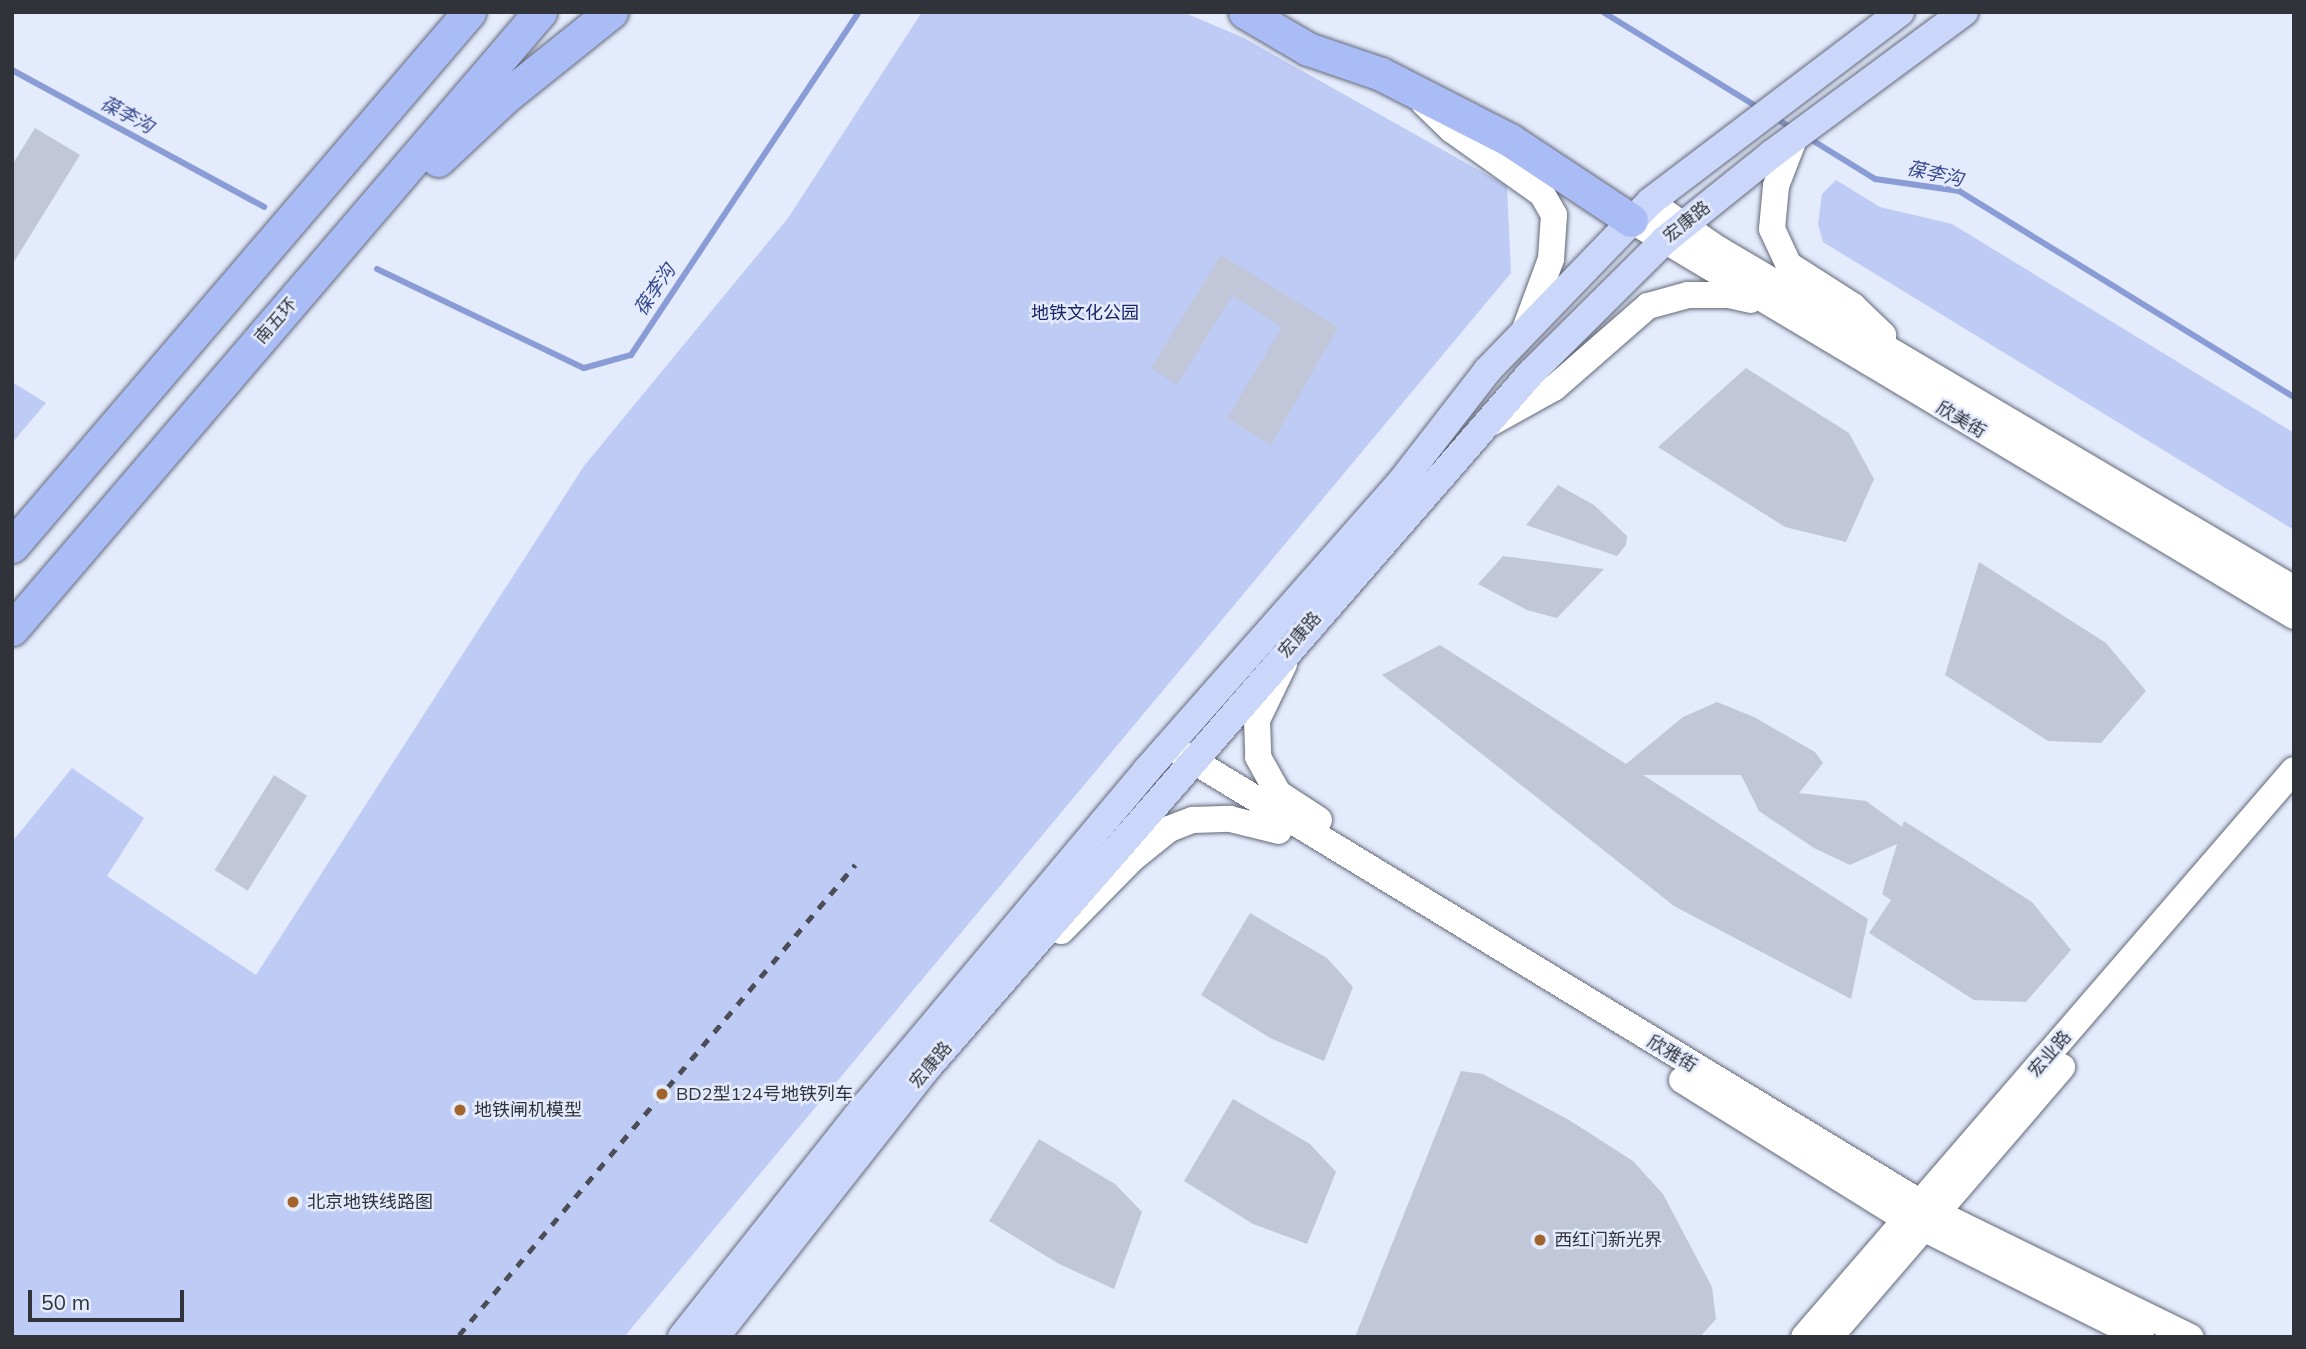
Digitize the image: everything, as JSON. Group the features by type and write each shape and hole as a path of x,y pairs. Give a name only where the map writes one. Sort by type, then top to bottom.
{"highway":[{"path":"12,546 469,12"},
{"name":"南五环","path":"12,629 540,12"},
{"path":"305,288 505,97 611,12"},
{"path":"1245,12 1308,49 1411,89 1640,211"}],"main road":[{"name":"宏康路","path":"682,1337 866,1105 1165,749 1401,482 1524,332 1640,211 1785,97 1900,12"},
{"name":"宏康路","path":"715,1337 762,1272 997,988 1480,429 1635,266 1783,146 1964,12"}],"street":[{"path":"1411,89 1452,130 1542,194 1554,215 1551,259 1524,332"},
{"path":"1783,146 1772,229 1789,265 1853,306 1915,365"},
{"name":"欣美街","path":"1640,211 1674,233 1915,365 2294,589"},
{"name":"欣美街","path":"1674,233 1766,305 2294,616"},
{"path":"1480,429 1554,388 1648,306 1702,295 1729,295 1766,305"},
{"path":"1293,644 1258,720 1258,757 1278,793 1352,841 1409,894"},
{"name":"欣雅街","path":"1165,749 1279,831 1923,1215 2141,1337"},
{"name":"欣雅街","path":"1189,766 1409,894 1923,1215 2190,1337"},
{"name":"宏业路","path":"1830,1337 1923,1215 2294,770"},
{"name":"宏业路","path":"1804,1337 1923,1215 2294,792"},
{"path":"997,988 1169,829 1193,820 1230,819 1279,831"}],"green space":[{"name":"地铁文化公园","path":"922,12 1183,12 1244,38 1507,186 1511,273 624,1337 12,1337 12,842 72,768 144,818 107,876 256,975 584,466 788,218"},
{"path":"1836,180 1880,207 1952,224 2294,433 2294,530 1823,242 1818,224 1822,194"},
{"path":"12,382 46,403 12,443"}],"building":[{"path":"35,128 80,155 12,265 12,165"},
{"path":"1221,255 1338,327 1271,445 1227,418 1282,327 1232,296 1177,385 1151,368"},
{"path":"1746,368 1849,433 1874,479 1846,542 1785,527 1658,447"},
{"path":"1558,485 1594,505 1627,536 1626,545 1617,556 1526,525"},
{"path":"1503,556 1604,569 1557,618 1527,610 1478,584"},
{"path":"1979,562 2106,643 2146,691 2101,743 2048,741 1945,675"},
{"path":"1440,645 1626,764 1683,717 1717,702 1754,717 1815,752 1823,763 1799,793 1866,801 1902,827 1904,821 2032,902 2071,950 2026,1002 1974,1000 1869,933 1891,900 1882,894 1897,844 1850,865 1814,848 1759,811 1741,775 1643,775 1868,919 1851,999 1674,906 1382,675"},
{"path":"274,775 307,796 248,891 215,870"},
{"path":"1250,913 1327,958 1353,987 1324,1061 1270,1038 1201,995"},
{"name":"西红门新光界","path":"1461,1071 1483,1074 1569,1120 1633,1161 1663,1194 1712,1287 1716,1319 1700,1337 1355,1337"},
{"path":"1233,1099 1310,1144 1336,1172 1307,1244 1253,1224 1184,1181"},
{"path":"1039,1139 1115,1184 1142,1212 1114,1289 1059,1264 989,1221"}],"waterway":[{"name":"葆李沟","path":"377,269 584,368 631,355 859,12"},
{"name":"葆李沟","path":"1603,12 1762,110"},
{"name":"葆李沟","path":"12,70 264,207"},
{"name":"葆李沟","path":"1774,117 1794,130"},
{"name":"葆李沟","path":"1807,137 1875,179 1959,191 2294,397"}],"railway":[{"path":"459,1335 855,865"}],"place":[{"name":"BD2型124号地铁列车","path":"662,1094"},
{"name":"地铁闸机模型","path":"460,1110"},
{"name":"北京地铁线路图","path":"293,1202"},
{"name":"西红门新光界","path":"1540,1240"}]}
